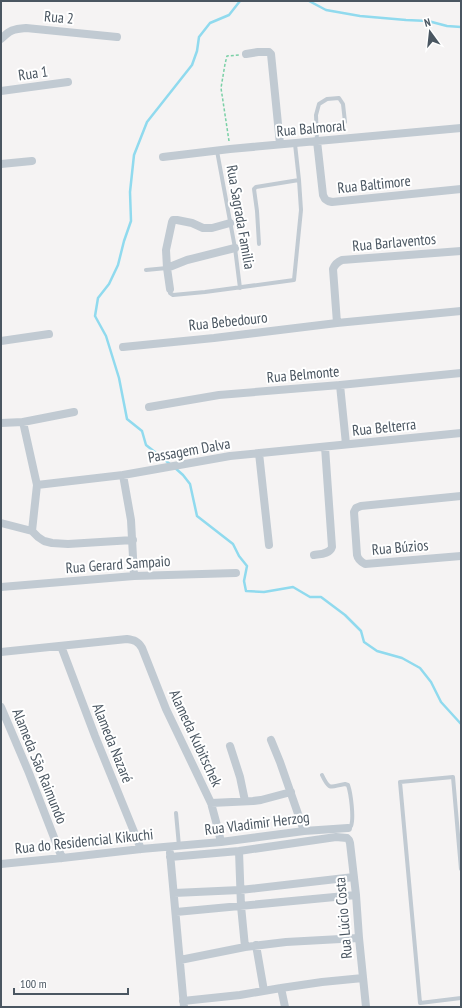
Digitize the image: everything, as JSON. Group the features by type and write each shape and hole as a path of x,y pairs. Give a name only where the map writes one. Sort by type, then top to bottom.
{"street":[{"name":"Rua 2","path":"1,39 10,30 15,28 53,30 117,37"},
{"path":"246,54 258,52 269,52 271,54 280,144"},
{"name":"Rua 1","path":"1,91 68,82"},
{"name":"Rua Balmoral","path":"163,157 280,144 397,135 461,128"},
{"name":"Rua Baltimore","path":"317,141 322,189 325,199 328,201 332,202 461,189"},
{"path":"1,164 32,161"},
{"path":"170,289 166,250 173,220 192,223 203,228 212,228 230,223"},
{"path":"167,268 187,260 235,248"},
{"name":"Rua Barlaventos","path":"337,323 333,269 337,262 342,260 461,251"},
{"name":"Rua Bebedouro","path":"123,347 337,323 461,311"},
{"path":"1,341 49,334"},
{"name":"Rua Belmonte","path":"149,407 219,394 340,385 461,373"},
{"name":"Rua Belterra","path":"340,385 346,444 461,433"},
{"path":"1,423 23,422 74,412"},
{"path":"23,422 36,485 32,531"},
{"name":"Passagem Dalva","path":"36,485 123,475 210,459 346,444"},
{"path":"314,555 332,550 325,447"},
{"path":"258,453 269,545"},
{"path":"123,475 131,520 134,576"},
{"name":"Rua Búzios","path":"461,496 368,505 358,507 354,512 357,555 358,559 365,564 370,565 461,556"},
{"path":"1,523 32,531 44,541 52,543 68,544 133,540"},
{"name":"Rua Gerard Sampaio","path":"1,587 134,576 236,573"},
{"name":"Alameda Kubitschek","path":"61,646 127,639 136,641 142,648 166,709 211,803 221,842"},
{"path":"1,652 61,646"},
{"name":"Alameda Nazaré","path":"61,646 95,736 141,849"},
{"name":"Alameda São Raimundo","path":"1,707 29,773 62,858"},
{"path":"271,740 304,831"},
{"path":"230,746 240,777 245,801"},
{"path":"211,803 261,800 291,792"},
{"name":"Rua Vladimir Herzog","path":"169,846 221,842 304,831 348,828"},
{"name":"Rua Lúcio Costa","path":"239,851 336,837 347,838 350,840 366,1007"},
{"path":"169,846 184,1004 322,982 363,978"},
{"name":"Rua do Residencial Kikuchi","path":"1,864 169,846"},
{"path":"170,857 239,851 240,890 245,947"},
{"path":"174,893 240,890 354,877"},
{"path":"176,912 356,895"},
{"path":"180,960 256,945 359,938"},
{"path":"256,945 264,991"},
{"path":"281,988 286,1007"}],"lane":[{"path":"317,141 316,116 319,104 327,99 339,98 343,104 345,122"},
{"path":"170,289 170,293 173,295 240,288 294,280 301,210 295,144"},
{"name":"Rua Sagrada Familia","path":"217,151 235,248 240,288"},
{"path":"259,244 258,211 254,189 256,187 299,180"},
{"path":"146,270 167,268"},
{"path":"322,776 326,784 329,786 348,785 352,804 353,822 352,826 348,828"},
{"path":"461,869 453,776 400,782 420,1003 461,998"},
{"path":"176,813 179,846"}],"path":[{"path":"230,149 221,88 225,64 227,56 246,54"}],"waterway":[{"path":"170,464 146,445 142,431 127,419 119,378 106,336 95,316 98,298 109,284 118,265 131,221 130,192 134,155 147,122 192,65 197,51 199,37 210,23 229,15 240,1"},
{"path":"309,1 326,10 360,16 428,21 447,26 461,27"},
{"path":"174,467 190,484 197,516 233,544 239,556 247,566 244,581 246,591 264,592 293,587 310,597 321,597 345,615 361,631 364,642 377,651 402,658 420,668 431,682 441,702 461,724"}]}
